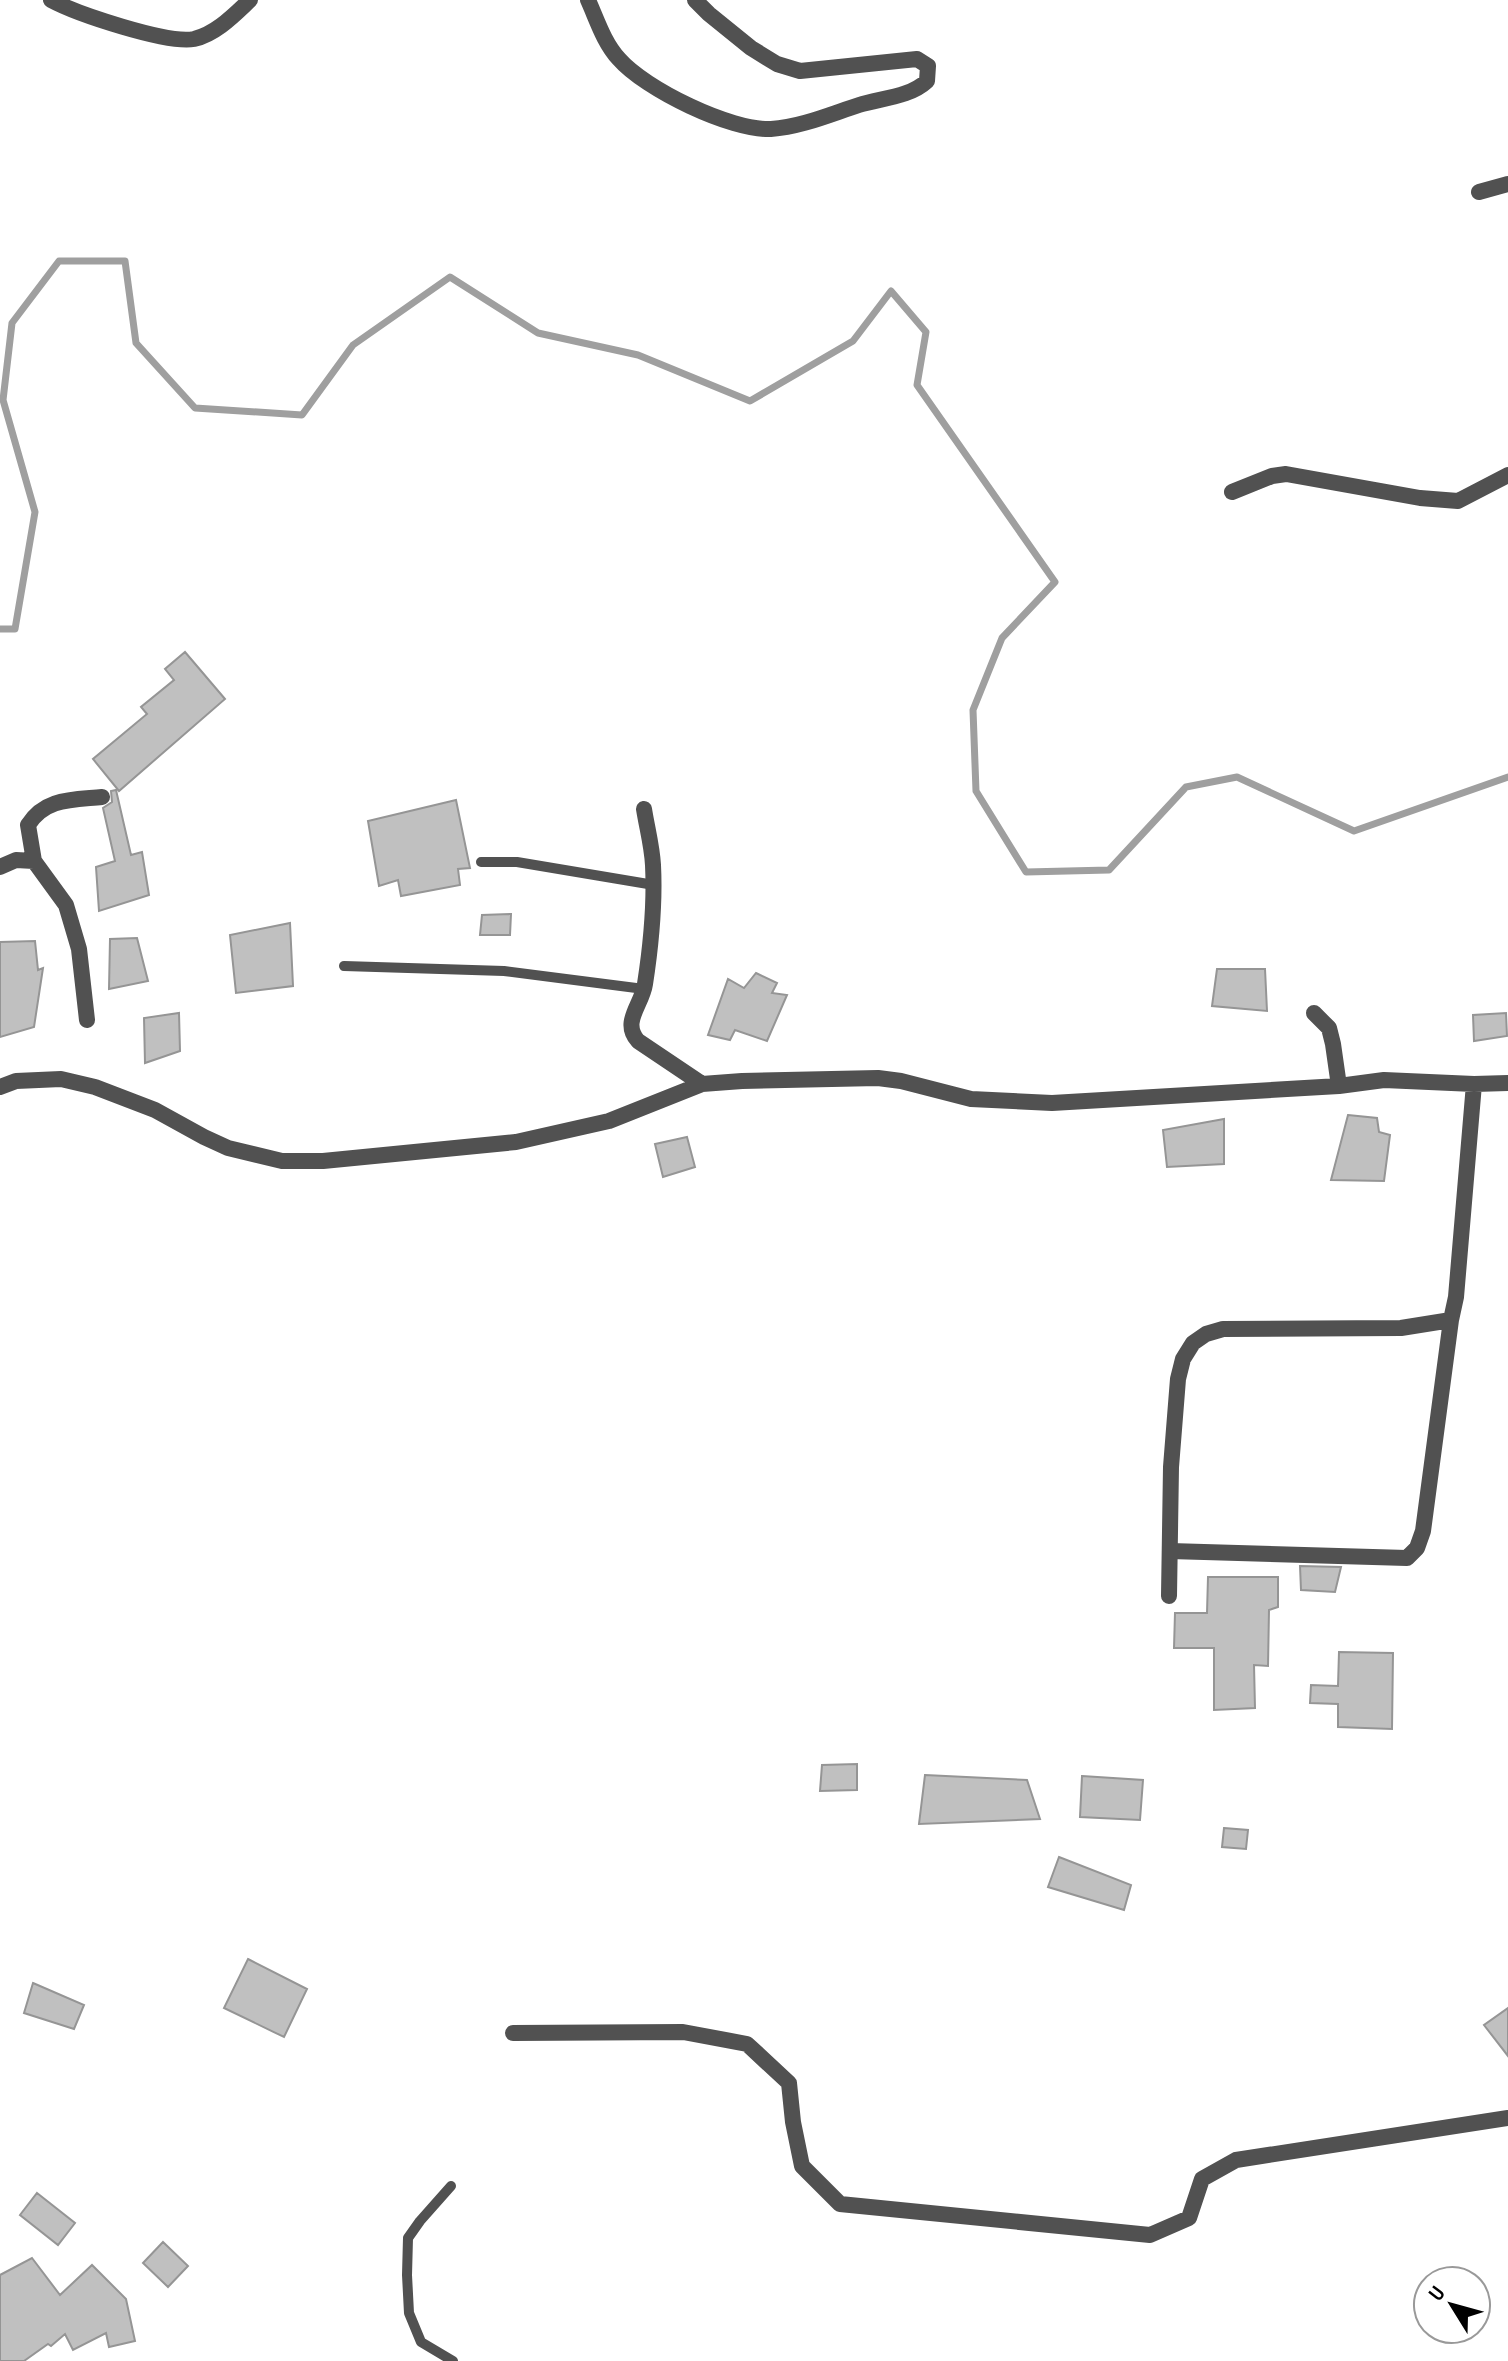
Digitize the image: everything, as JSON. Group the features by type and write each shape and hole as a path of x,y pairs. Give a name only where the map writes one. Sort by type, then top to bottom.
{"street":[{"path":"51,0 87,16 176,39 193,39 207,34 224,24 250,0"},
{"path":"588,0 606,42 619,60 642,79 725,121 769,129 797,124 906,93 927,81 928,66 917,59 800,71 777,64 751,48 695,0"},
{"path":"1479,192 1508,184"},
{"path":"1232,492 1272,476 1286,474 1420,498 1458,501 1508,475"},
{"path":"87,1020 79,949 66,905 34,861 28,825 39,811 56,801 102,797"},
{"path":"644,809 654,885 649,958 644,989 632,1014 632,1034 702,1084"},
{"path":"0,867 16,860 34,861"},
{"path":"1314,1013 1329,1028 1339,1086"},
{"path":"0,1087 16,1081 61,1079 95,1087 155,1110 228,1148 282,1161 323,1161 516,1142 609,1121 702,1084 742,1081 878,1078 971,1099 1052,1103 1339,1086 1384,1080 1508,1083"},
{"path":"1170,1551 1407,1558 1417,1548 1423,1531 1456,1297 1474,1084"},
{"path":"1169,1596 1171,1467 1178,1379 1183,1359 1193,1343 1206,1334 1223,1329 1401,1328 1451,1320"},
{"path":"513,2033 683,2032 747,2044 789,2083 802,2166 840,2204 1150,2235 1189,2218 1202,2179 1236,2160 1508,2118"}],"lane":[{"path":"481,862 517,862 654,885"},
{"path":"344,966 504,971 644,989"},
{"path":"451,2186 408,2238 407,2275 409,2313 421,2342 453,2361"}],"building":[{"path":"185,652 225,699 119,791 93,759 147,714 141,707 174,680 165,669"},
{"path":"116,790 131,855 142,852 149,895 99,911 96,867 115,861 103,808 112,802 111,791"},
{"path":"456,800 470,868 458,869 460,885 401,896 398,880 379,886 368,821"},
{"path":"511,914 510,935 480,935 482,915"},
{"path":"290,923 293,986 236,993 230,935"},
{"path":"137,938 148,981 109,989 110,939"},
{"path":"35,941 38,970 43,968 34,1027 0,1037 0,942"},
{"path":"1217,969 1265,969 1267,1011 1212,1006"},
{"path":"756,973 777,983 772,993 787,995 767,1041 735,1030 730,1040 708,1035 728,979 744,988"},
{"path":"179,1013 180,1051 145,1063 144,1018"},
{"path":"1506,1013 1507,1036 1474,1041 1473,1015"},
{"path":"1348,1115 1377,1118 1379,1132 1390,1135 1384,1181 1331,1180"},
{"path":"1224,1119 1224,1164 1167,1167 1163,1130"},
{"path":"687,1137 695,1167 663,1177 655,1144"},
{"path":"1300,1566 1341,1567 1335,1592 1301,1590"},
{"path":"1208,1577 1278,1577 1278,1607 1269,1610 1268,1666 1254,1665 1255,1708 1214,1710 1214,1648 1174,1648 1175,1613 1207,1613"},
{"path":"1339,1652 1393,1653 1392,1729 1338,1727 1338,1704 1310,1703 1311,1685 1338,1686"},
{"path":"857,1764 857,1790 820,1791 822,1765"},
{"path":"925,1775 1027,1780 1040,1819 919,1824"},
{"path":"1082,1776 1143,1780 1140,1820 1080,1817"},
{"path":"1224,1828 1248,1830 1246,1849 1222,1847"},
{"path":"1059,1857 1131,1885 1124,1910 1048,1887"},
{"path":"248,1959 307,1989 284,2037 224,2008"},
{"path":"33,1983 84,2005 74,2029 24,2013"},
{"path":"1508,2008 1508,2056 1484,2025"},
{"path":"37,2193 75,2223 58,2245 20,2215"},
{"path":"163,2242 188,2266 168,2287 143,2263"},
{"path":"32,2258 60,2295 92,2265 126,2299 135,2341 109,2347 106,2333 73,2350 65,2334 24,2361 0,2361 0,2275"}],"waterway":[{"path":"0,629 15,629 35,512 3,400 12,323 59,261 125,261 136,343 195,408 302,415 353,345 450,277 538,333 638,355 750,401 853,341 891,291 926,332 917,385 1055,582 1002,638 973,710 976,791 1026,872 1109,870 1186,787 1237,777 1354,831 1508,777"}]}
